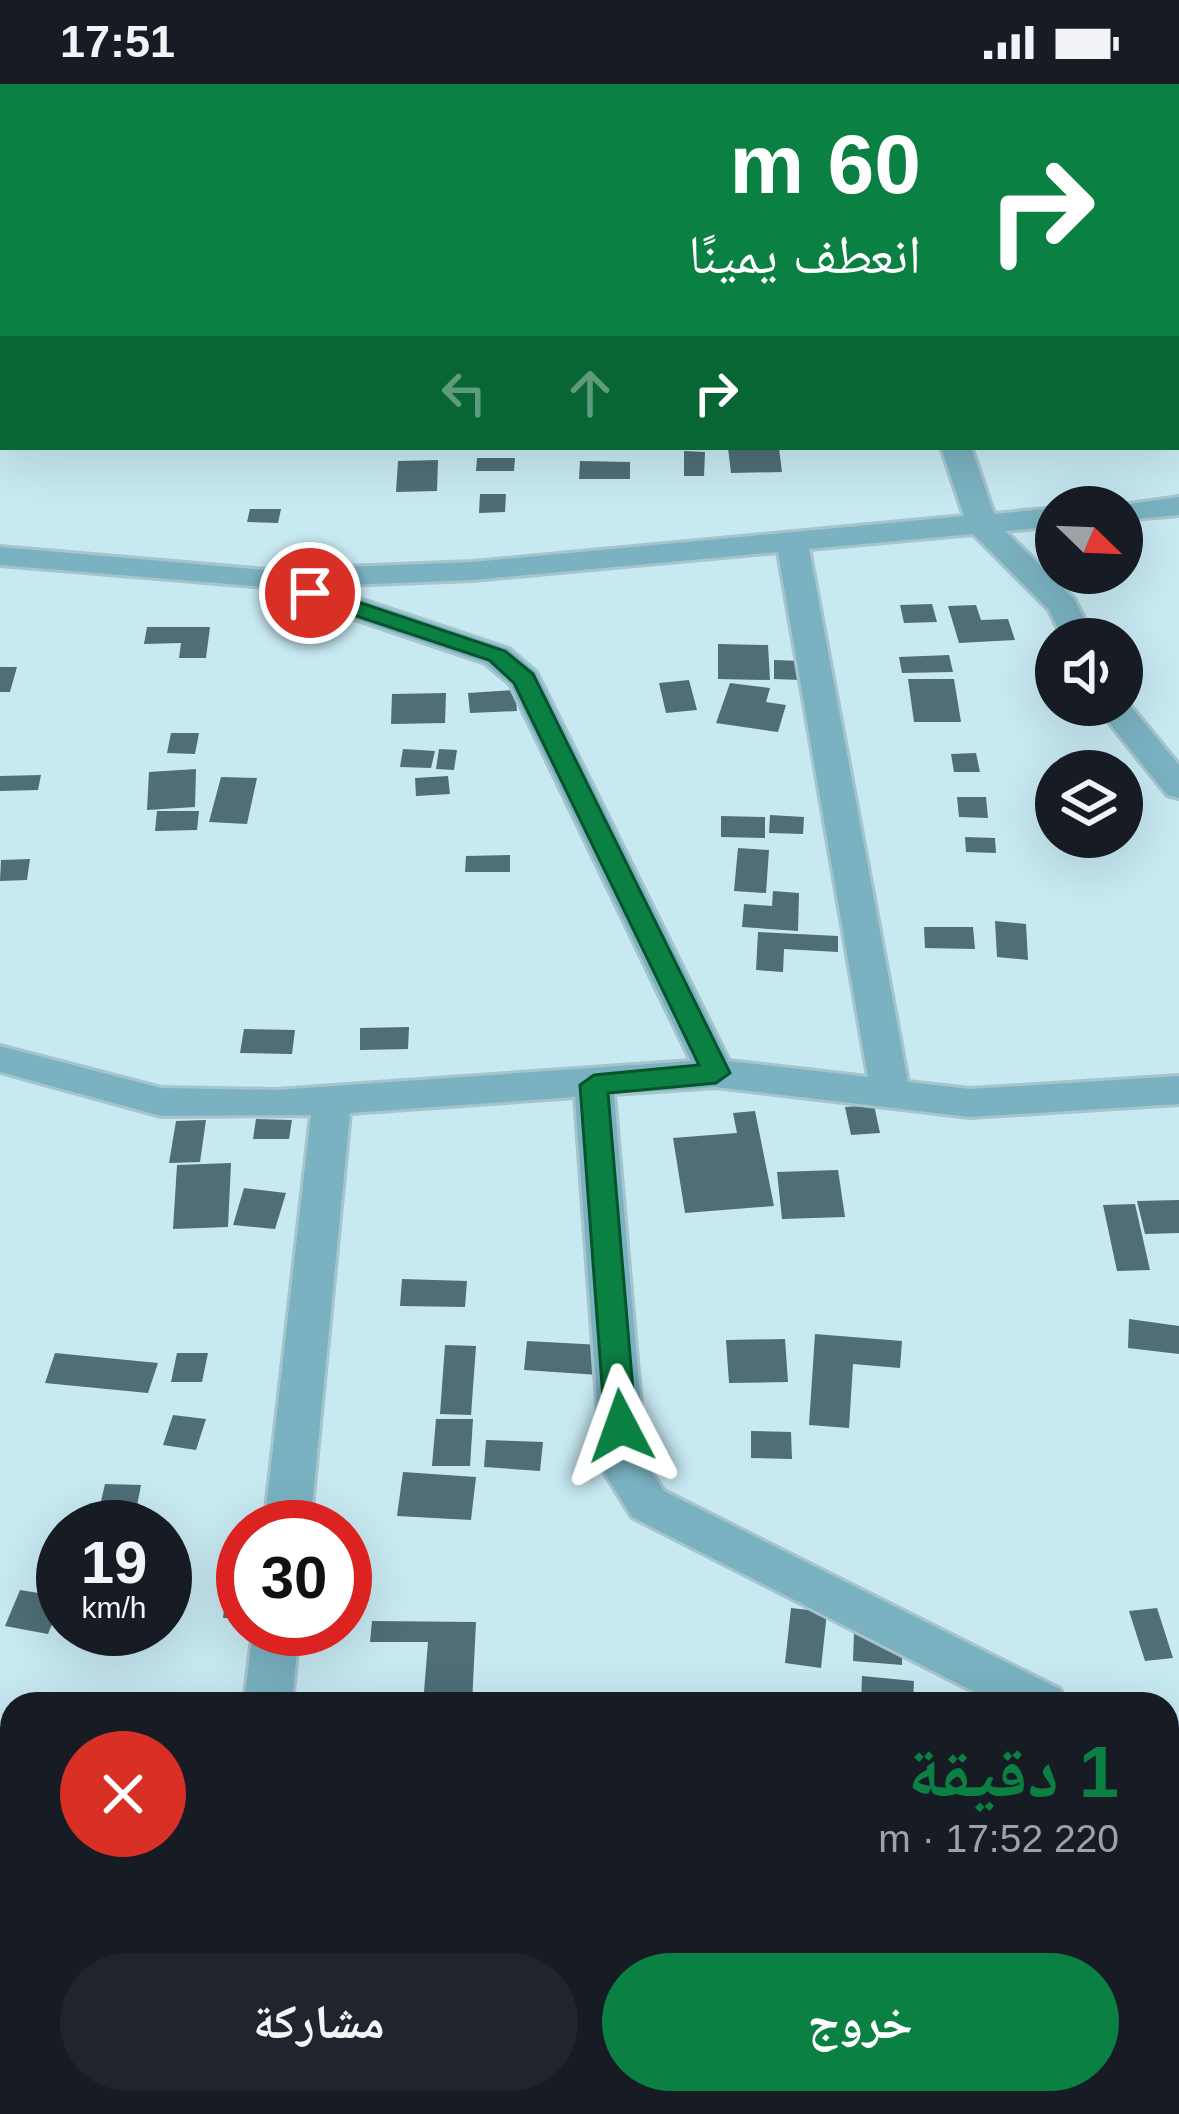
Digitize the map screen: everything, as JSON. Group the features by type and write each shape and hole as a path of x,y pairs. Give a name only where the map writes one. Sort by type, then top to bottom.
{"street":[{"path":"957,450 982,525 1063,606 1069,618"},
{"path":"1143,509 1179,506"},
{"path":"0,556 266,579 473,571 1035,519"},
{"path":"792,542 891,1096"},
{"path":"266,579 497,656 524,679 716,1073"},
{"path":"1129,726 1179,787"},
{"path":"0,1059 161,1102 276,1104 716,1073 891,1096 1008,1103 1179,1090"},
{"path":"594,1085 624,1469 648,1504 1019,1692"},
{"path":"290,1500 332,1098"},
{"path":"269,1692 273,1656"}],"building":[{"path":"728,450 779,450 782,472 731,473"},
{"path":"684,451 705,452 704,476 684,476"},
{"path":"477,458 515,458 514,471 476,471"},
{"path":"438,460 437,491 396,492 398,461"},
{"path":"580,461 630,462 630,479 579,479"},
{"path":"480,494 506,494 505,512 479,513"},
{"path":"250,509 281,509 278,523 247,522"},
{"path":"932,604 937,622 904,623 900,605"},
{"path":"976,605 981,620 1008,619 1015,640 959,643 948,606"},
{"path":"147,627 210,627 206,658 179,658 181,643 144,644"},
{"path":"718,644 768,645 770,680 718,679"},
{"path":"949,655 953,672 902,673 899,657"},
{"path":"774,660 800,661 800,680 774,679"},
{"path":"0,667 17,667 10,692 0,692"},
{"path":"908,679 954,679 961,722 914,722"},
{"path":"689,680 697,710 666,713 659,683"},
{"path":"730,683 770,688 766,702 786,705 778,732 716,723"},
{"path":"515,690 517,711 470,713 468,693"},
{"path":"446,693 445,723 391,724 392,694"},
{"path":"171,733 199,733 195,754 167,753"},
{"path":"403,749 435,751 431,768 400,767"},
{"path":"439,749 457,750 454,770 436,769"},
{"path":"976,753 980,772 954,772 951,754"},
{"path":"196,769 195,807 147,810 149,772"},
{"path":"41,775 38,790 0,791 0,776"},
{"path":"448,776 450,794 416,796 415,778"},
{"path":"221,777 257,778 247,824 209,822"},
{"path":"957,797 986,797 988,818 959,817"},
{"path":"157,811 199,811 197,830 155,831"},
{"path":"770,815 804,817 803,834 769,833"},
{"path":"721,816 765,817 765,838 721,837"},
{"path":"965,837 995,838 996,853 966,852"},
{"path":"738,848 769,850 766,893 734,891"},
{"path":"510,855 510,872 465,872 466,856"},
{"path":"30,859 27,880 0,881 1,860"},
{"path":"773,891 799,893 798,931 742,927 744,904 772,906"},
{"path":"995,921 1026,924 1028,960 997,957"},
{"path":"924,927 973,927 975,949 925,948"},
{"path":"758,932 838,936 838,952 784,949 783,972 756,970"},
{"path":"409,1027 408,1049 360,1050 360,1028"},
{"path":"244,1029 295,1030 292,1054 240,1053"},
{"path":"874,1105 880,1133 851,1135 845,1107"},
{"path":"755,1111 774,1206 685,1213 673,1138 737,1133 733,1113"},
{"path":"256,1119 292,1120 289,1139 253,1139"},
{"path":"206,1120 200,1162 169,1163 176,1121"},
{"path":"231,1163 228,1227 173,1229 177,1165"},
{"path":"838,1170 845,1217 782,1219 777,1172"},
{"path":"244,1188 286,1193 275,1229 233,1225"},
{"path":"1179,1200 1179,1233 1145,1234 1137,1201"},
{"path":"1135,1204 1150,1270 1117,1271 1103,1205"},
{"path":"402,1279 467,1281 465,1307 400,1306"},
{"path":"1129,1319 1179,1326 1179,1354 1128,1348"},
{"path":"815,1334 902,1341 900,1368 853,1364 849,1428 809,1425"},
{"path":"785,1339 788,1382 729,1383 726,1340"},
{"path":"527,1341 601,1345 599,1375 524,1370"},
{"path":"445,1345 476,1346 471,1415 440,1414"},
{"path":"55,1353 158,1363 148,1393 45,1383"},
{"path":"177,1353 208,1353 202,1382 171,1382"},
{"path":"173,1415 206,1419 196,1450 163,1445"},
{"path":"436,1419 473,1419 470,1466 432,1466"},
{"path":"751,1431 791,1432 792,1459 751,1458"},
{"path":"486,1440 543,1442 540,1471 484,1467"},
{"path":"403,1472 476,1477 471,1520 397,1516"},
{"path":"105,1484 141,1485 138,1500 101,1500"},
{"path":"20,1590 36,1593 36,1632 5,1626"},
{"path":"855,1605 903,1609 902,1665 853,1661"},
{"path":"791,1608 827,1612 821,1668 785,1663"},
{"path":"1157,1608 1173,1658 1145,1661 1129,1611"},
{"path":"372,1621 476,1622 473,1692 424,1692 428,1642 372,1642"},
{"path":"862,1676 914,1681 914,1692 861,1692"}],"route":[{"path":"310,593 497,656 524,679 716,1073 594,1085 621,1426"}]}
